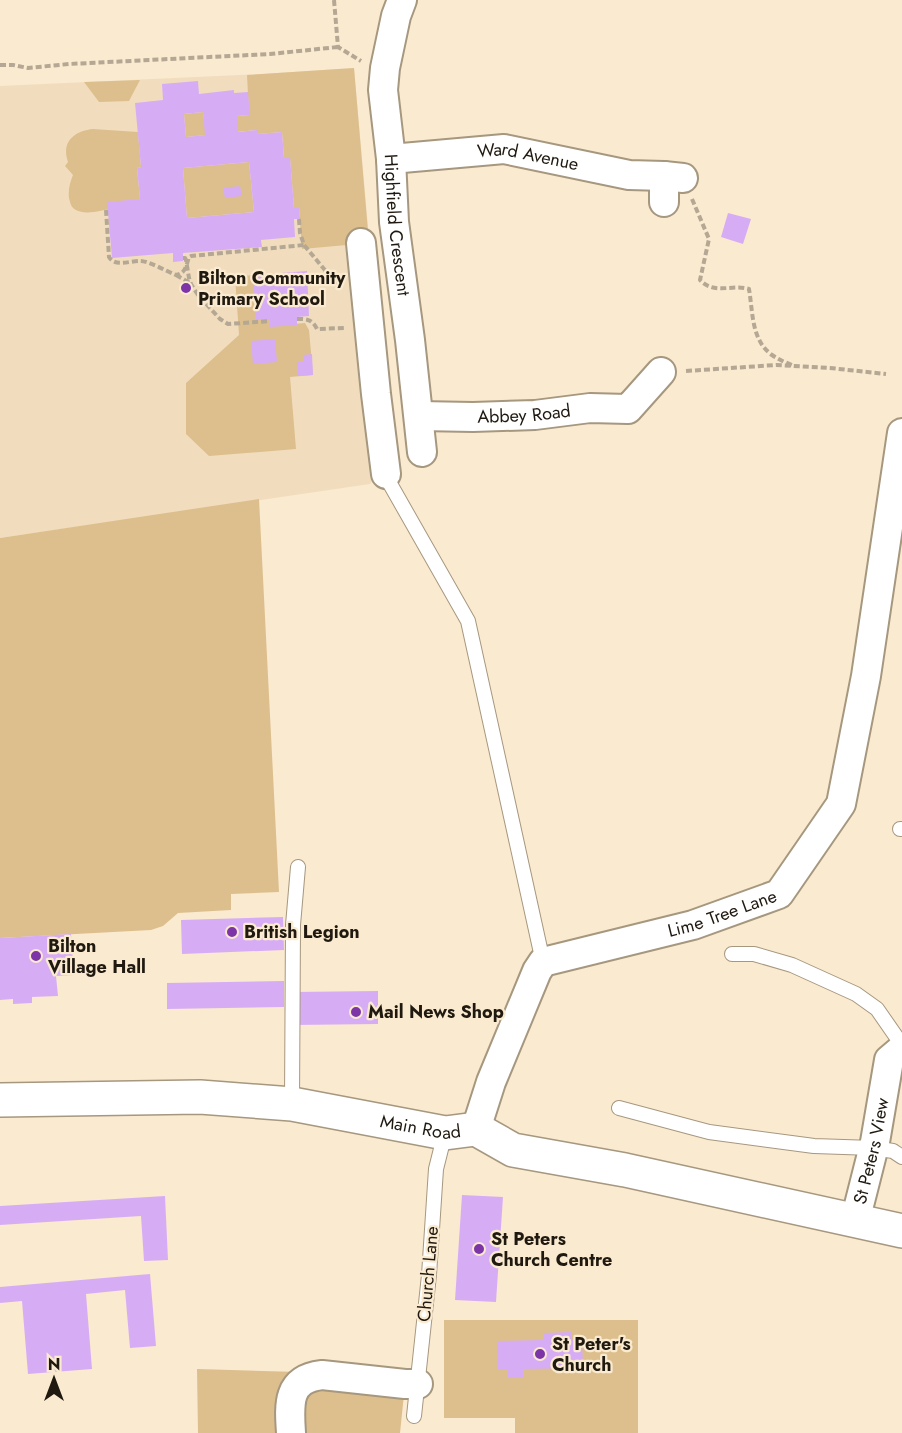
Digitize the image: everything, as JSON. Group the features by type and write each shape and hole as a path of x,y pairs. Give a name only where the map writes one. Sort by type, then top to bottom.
{"main road":[{"name":"Main Road","path":"0,1100 200,1097 292,1104 461,1131 513,1150 625,1170 902,1231"}],"street":[{"name":"Highfield Crescent","path":"402,0 396,16 385,68 383,90 391,159 394,222 422,452"},
{"name":"Ward Avenue","path":"391,159 504,149 670,185"},
{"path":"361,243 386,474"},
{"name":"Abbey Road","path":"419,416 536,416 590,408 633,417 660,372"},
{"name":"Lime Tree Lane","path":"543,962 693,925 779,894 841,804 866,676 902,433"},
{"path":"461,1131 491,1082 537,971 543,962"},
{"name":"St Peters View","path":"855,1221 873,1148 890,1060 902,1047"},
{"path":"291,1433 289,1407 294,1390 303,1380 313,1376 418,1383"}],"lane":[{"path":"386,474 468,621 543,962"},
{"path":"292,1104 293,925 298,867"},
{"path":"732,954 754,954 792,965 855,994 877,1009 902,1047"},
{"path":"619,1108 709,1132 814,1146 873,1148 893,1151 902,1157"},
{"name":"Church Lane","path":"414,1416 429,1275 436,1169 461,1131"}],"path":[{"path":"334,0 338,47"},
{"path":"0,65 17,65 28,68 270,54 338,47 360,60 385,68"},
{"path":"670,185 709,239 700,280 708,287 715,289 747,287 759,341 773,356 794,366"},
{"path":"106,210 110,259 116,263 143,260 191,284"},
{"path":"298,219 304,245 338,285 340,291"},
{"path":"176,275 183,272 191,256 304,245"},
{"path":"183,258 187,264 191,284 220,319 228,324 270,321"},
{"path":"297,319 309,319 317,329 351,328"},
{"path":"660,372 752,366 794,366 886,374"}],"shaded area":[{"name":"Bilton Community Primary School","path":"354,68 370,249 377,473 370,484 0,538 0,86"},
{"path":"354,68 369,243 302,249 299,208 294,208 290,158 284,158 282,132 257,134 256,130 186,137 184,114 203,112 204,119 249,115 247,75"},
{"path":"140,80 129,101 99,102 84,82"},
{"path":"93,129 138,132 141,167 137,168 140,199 90,212 74,209 69,198 73,175 65,166 68,162 66,149 75,135"},
{"path":"249,162 254,212 187,218 183,168"},
{"path":"253,275 270,319 270,326 305,323 309,330 313,375 290,377 296,449 209,456 186,434 186,383 239,335 235,277"},
{"path":"259,499 279,892 231,894 231,910 178,913 163,926 151,930 0,938 0,538"},
{"path":"444,1320 638,1320 638,1433 515,1433 515,1418 444,1418"},
{"path":"197,1369 406,1375 400,1433 198,1433"}],"building":[{"path":"198,81 199,94 234,90 234,93 248,92 250,115 237,116 238,132 257,130 257,134 282,132 284,158 290,157 294,208 299,208 300,219 294,219 295,237 261,240 262,247 183,253 183,261 173,262 173,253 112,258 107,202 140,199 137,168 141,167 135,103 163,100 162,84","holes":["203,112 205,135 186,137 184,114","249,162 254,212 187,218 183,168"]},
{"path":"240,186 242,196 225,198 223,188"},
{"path":"728,213 751,219 743,244 721,237"},
{"path":"307,271 309,316 297,317 297,325 270,327 270,319 256,320 253,275"},
{"path":"275,339 277,362 253,364 251,341"},
{"path":"312,354 313,375 298,376 297,362 304,362 303,355"},
{"name":"British Legion","path":"283,917 284,950 182,954 181,920"},
{"name":"Bilton Village Hall","path":"71,934 74,975 56,976 58,996 32,997 32,1003 13,1004 13,999 0,1000 0,938"},
{"path":"284,981 284,1007 167,1009 167,983"},
{"path":"378,991 378,1024 294,1025 293,992"},
{"name":"St Peters Church Centre","path":"462,1195 503,1197 496,1302 455,1300"},
{"path":"165,1196 168,1260 144,1261 141,1216 0,1225 0,1206"},
{"path":"150,1274 156,1346 130,1348 125,1290 86,1294 92,1369 28,1374 22,1301 0,1303 0,1287"},
{"name":"St Peter's Church","path":"571,1332 571,1340 582,1339 583,1368 523,1369 523,1378 508,1378 508,1370 498,1370 497,1341 544,1340 544,1333"}],"place":[{"name":"Bilton Community Primary School","path":"186,288"},
{"name":"British Legion","path":"232,932"},
{"name":"Bilton Village Hall","path":"36,956"},
{"name":"Mail News Shop","path":"356,1012"},
{"name":"St Peters Church Centre","path":"479,1249"},
{"name":"St Peter's Church","path":"540,1354"}]}
